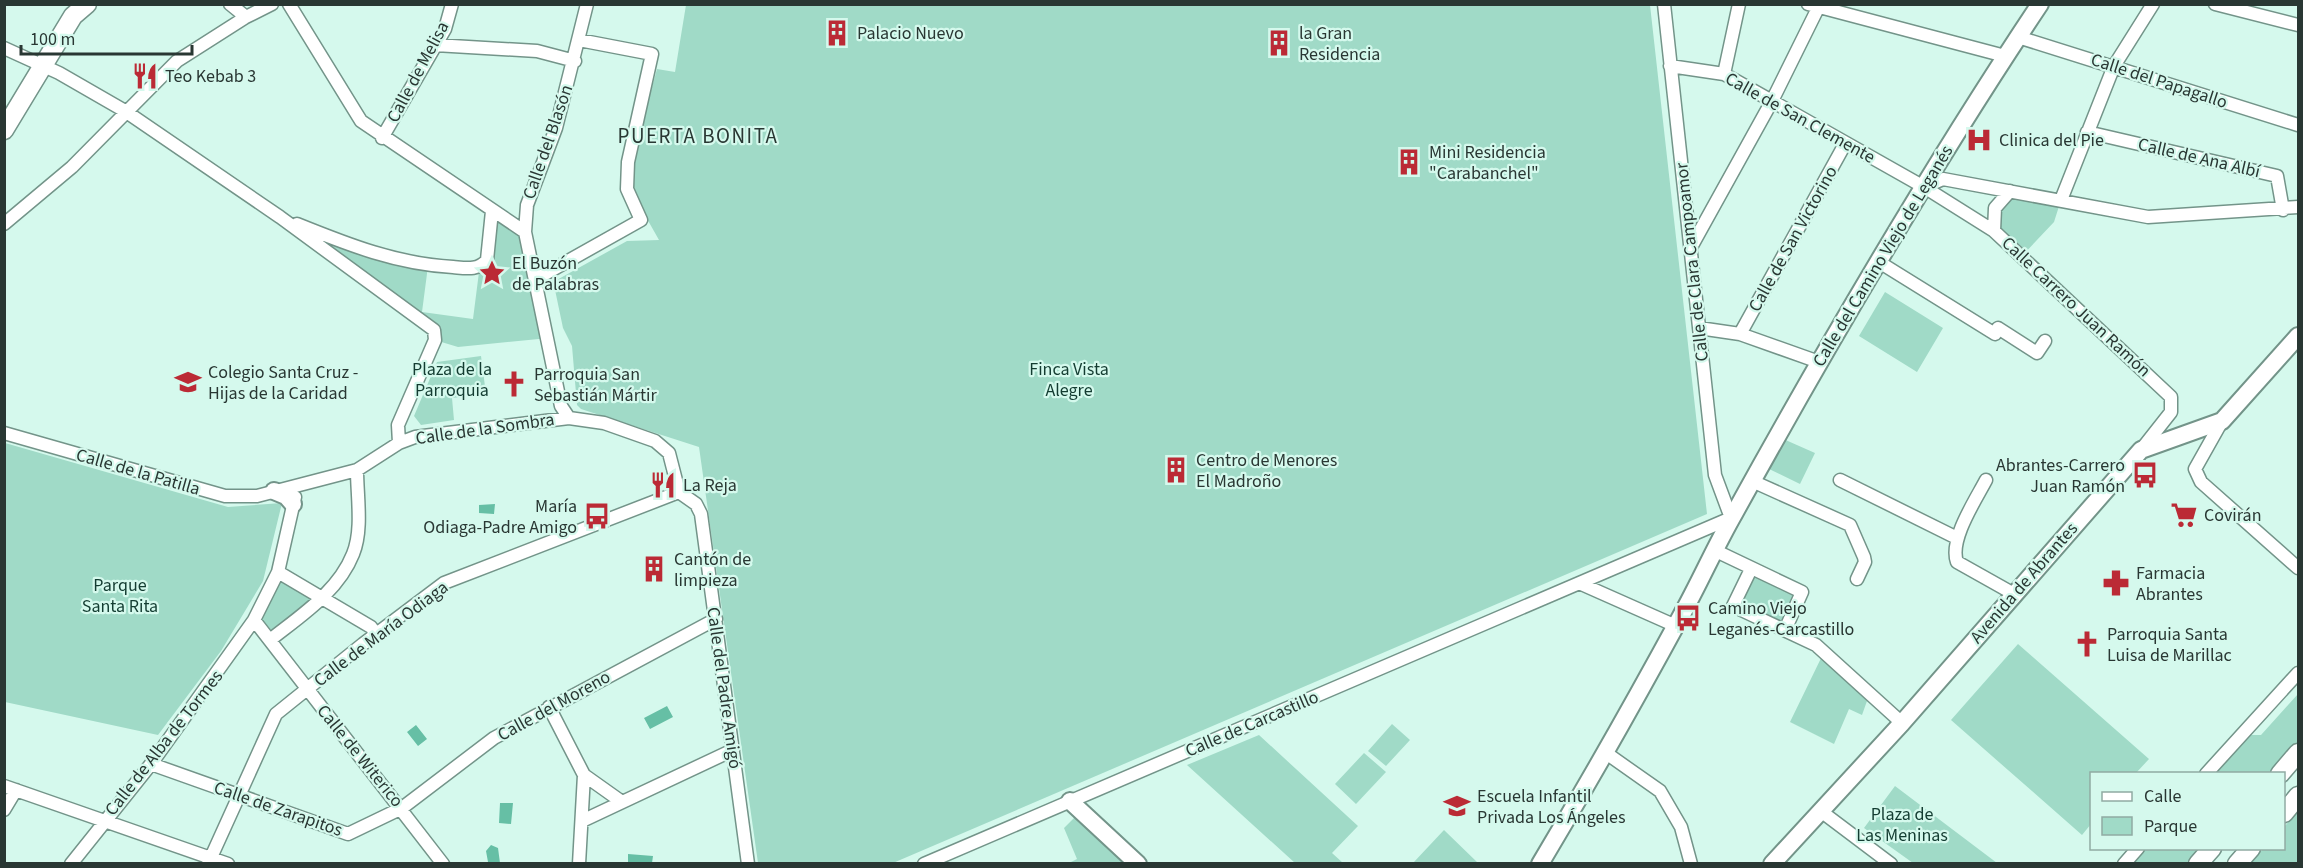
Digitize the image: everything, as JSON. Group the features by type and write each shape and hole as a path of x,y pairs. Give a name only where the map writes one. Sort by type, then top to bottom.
{"main road":[{"path":"4,130 73,15 87,4"},
{"path":"2282,772 2298,753"},
{"path":"2285,811 2298,796"},
{"path":"2198,864 2211,850"},
{"path":"2237,864 2250,850"}],"street":[{"path":"230,4 246,17"},
{"path":"4,224 72,167 177,61 246,17 272,4"},
{"path":"289,4 360,122 525,232"},
{"name":"Calle de Melisa","path":"382,138 445,29 452,4"},
{"name":"Calle del Blasón","path":"536,279 525,232 527,205 556,128 575,62 586,4"},
{"name":"Calle de Clara Campoamor","path":"1664,4 1715,475 1731,518"},
{"path":"1724,74 1739,4"},
{"name":"Calle del Camino Viejo de Leganés","path":"1540,864 1606,753 1716,551 1731,518 1819,362 1924,187 2040,4"},
{"path":"2061,201 2114,66 2153,4"},
{"path":"2215,4 2298,25"},
{"path":"1690,249 1772,101 1816,5 2005,56"},
{"name":"Calle del Papagallo","path":"2018,37 2298,125"},
{"path":"536,279 641,220 627,189 628,162 652,54 579,40"},
{"path":"435,45 537,51 575,62"},
{"path":"4,48 59,73 125,111 280,217 434,330 435,340 398,424 399,443"},
{"name":"Calle de San Clemente","path":"1670,66 1724,74 1924,187"},
{"name":"Calle de Ana Albí","path":"2087,132 2277,176 2283,210"},
{"name":"Calle de San Victorino","path":"1740,334 1845,144"},
{"path":"1924,187 1943,179 2148,217 2283,210 2298,207"},
{"name":"Calle Carrero Juan Ramón","path":"1924,187 1994,231 2171,397 2171,412 2141,450"},
{"path":"1994,231 1995,208 2010,191"},
{"path":"280,217 388,258 422,265 473,268 487,261 492,211"},
{"path":"1879,262 1995,334 1998,328 2037,353 2045,341"},
{"name":"Calle de la Sombra","path":"298,484 357,470 399,443 415,437 569,417 561,406 536,279"},
{"path":"1699,328 1740,334 1819,362"},
{"name":"Avenida de Abrantes","path":"1772,864 1902,723 2141,450 2222,421 2298,336"},
{"path":"569,417 604,423 655,441 669,453 679,492"},
{"path":"2222,421 2196,469 2201,482 2298,568"},
{"name":"Calle de la Patilla","path":"4,433 225,496 257,496 298,484"},
{"path":"270,640 324,598 353,554 358,524 357,470"},
{"path":"1840,480 1958,538"},
{"path":"1986,480 1954,547 1958,562 2014,594"},
{"path":"1752,481 1850,525 1865,562 1857,579"},
{"name":"Calle de Alba de Tormes","path":"71,864 151,764 254,620 278,572 298,484"},
{"path":"273,491 286,496 293,504"},
{"name":"Calle del Padre Amigó","path":"679,492 696,504 701,514 748,864"},
{"name":"Calle de María Odiaga","path":"210,860 276,714 376,634 444,583 679,492"},
{"name":"Calle de Carcastillo","path":"924,864 1731,518"},
{"path":"1716,551 1802,592 1785,630"},
{"path":"1751,569 1733,606 1816,645 1902,723"},
{"path":"278,572 371,627 376,634"},
{"path":"1579,583 1676,626"},
{"name":"Calle del Moreno","path":"402,808 494,738 716,619"},
{"name":"Calle de Witerico","path":"254,620 402,808 443,864"},
{"path":"2208,772 2298,673"},
{"path":"549,708 584,775 622,802"},
{"path":"582,821 733,750"},
{"path":"1606,753 1660,791 1681,827 1691,864"},
{"name":"Calle de Zarapitos","path":"151,764 348,834 402,808"},
{"path":"579,864 584,775"},
{"path":"4,810 10,788 105,819 210,860 228,864"},
{"path":"1070,801 1138,864"},
{"path":"1822,812 1891,864"},
{"path":"2124,864 2137,850"}],"green space":[{"name":"Finca Vista Alegre","path":"686,5 1650,5 1707,514 893,863 758,863 699,447 581,409 577,405 572,346 563,328 554,285 555,281 627,241 659,240 633,194 631,163 657,69 675,72"},
{"path":"2010,191 2061,200 2054,222 2021,257 1994,231 1995,208"},
{"path":"495,219 523,236 549,338 458,347 438,341 313,241 319,233 428,266 422,312 473,319 479,272 490,266"},
{"path":"1885,292 1943,328 1917,372 1859,336"},
{"name":"Plaza de la Parroquia","path":"481,356 486,394 452,398 454,420 421,425 414,416 437,362"},
{"path":"1781,438 1815,453 1800,484 1767,468"},
{"name":"Parque Santa Rita","path":"5,443 228,507 282,503 263,581 221,651 158,735 5,702"},
{"path":"1751,569 1802,592 1785,630 1733,606"},
{"path":"281,581 311,597 312,603 273,630 266,628 260,618"},
{"path":"2018,644 2149,759 2137,772 2090,772 2090,825 2082,835 1951,720"},
{"path":"1824,652 1867,701 1862,715 1849,709 1834,744 1790,722"},
{"path":"2298,694 2298,744 2273,772 2216,772 2248,735 2261,735"},
{"path":"1392,724 1410,740 1386,766 1368,751"},
{"path":"1259,735 1358,826 1332,853 1343,863 1295,863 1187,765"},
{"path":"1364,753 1386,772 1356,804 1335,784"},
{"name":"Plaza de Las Meninas","path":"1895,786 1997,863 1913,863 1864,828"},
{"path":"2298,811 2298,863 2249,864 2262,850 2285,850 2285,826"},
{"path":"1075,817 1130,863 1069,863 1077,859 1064,828"},
{"path":"1444,830 1478,863 1413,863"},
{"path":"2145,850 2202,850 2190,863 2132,864"}],"shaded area":[{"path":"495,504 494,514 479,513 479,505"},
{"path":"667,706 673,717 650,729 644,718"},
{"path":"416,725 427,739 418,746 407,732"},
{"path":"500,803 513,803 511,824 499,823"},
{"path":"491,845 498,848 500,863 488,862 486,851"},
{"path":"628,854 653,856 652,863 628,863"}],"place":[{"name":"Palacio Nuevo","path":"837,33"},
{"name":"la Gran Residencia","path":"1279,43"},
{"name":"Teo Kebab 3","path":"145,76"},
{"name":"Clinica del Pie","path":"1979,140"},
{"name":"Mini Residencia \"Carabanchel\"","path":"1409,162"},
{"name":"El Buzón de Palabras","path":"492,273"},
{"name":"Colegio Santa Cruz - Hijas de la Caridad","path":"188,382"},
{"name":"Parroquia San Sebastián Mártir","path":"514,384"},
{"name":"Centro de Menores El Madroño","path":"1176,470"},
{"name":"Abrantes-Carrero Juan Ramón","path":"2145,475"},
{"name":"La Reja","path":"663,485"},
{"name":"Covirán","path":"2184,515"},
{"name":"María Odiaga-Padre Amigo","path":"597,516"},
{"name":"Cantón de limpieza","path":"654,569"},
{"name":"Farmacia Abrantes","path":"2116,583"},
{"name":"Camino Viejo Leganés-Carcastillo","path":"1688,618"},
{"name":"Parroquia Santa Luisa de Marillac","path":"2087,644"},
{"name":"Escuela Infantil Privada Los Ángeles","path":"1457,806"}],"district":[{"name":"PUERTA BONITA","path":"698,136"}]}
